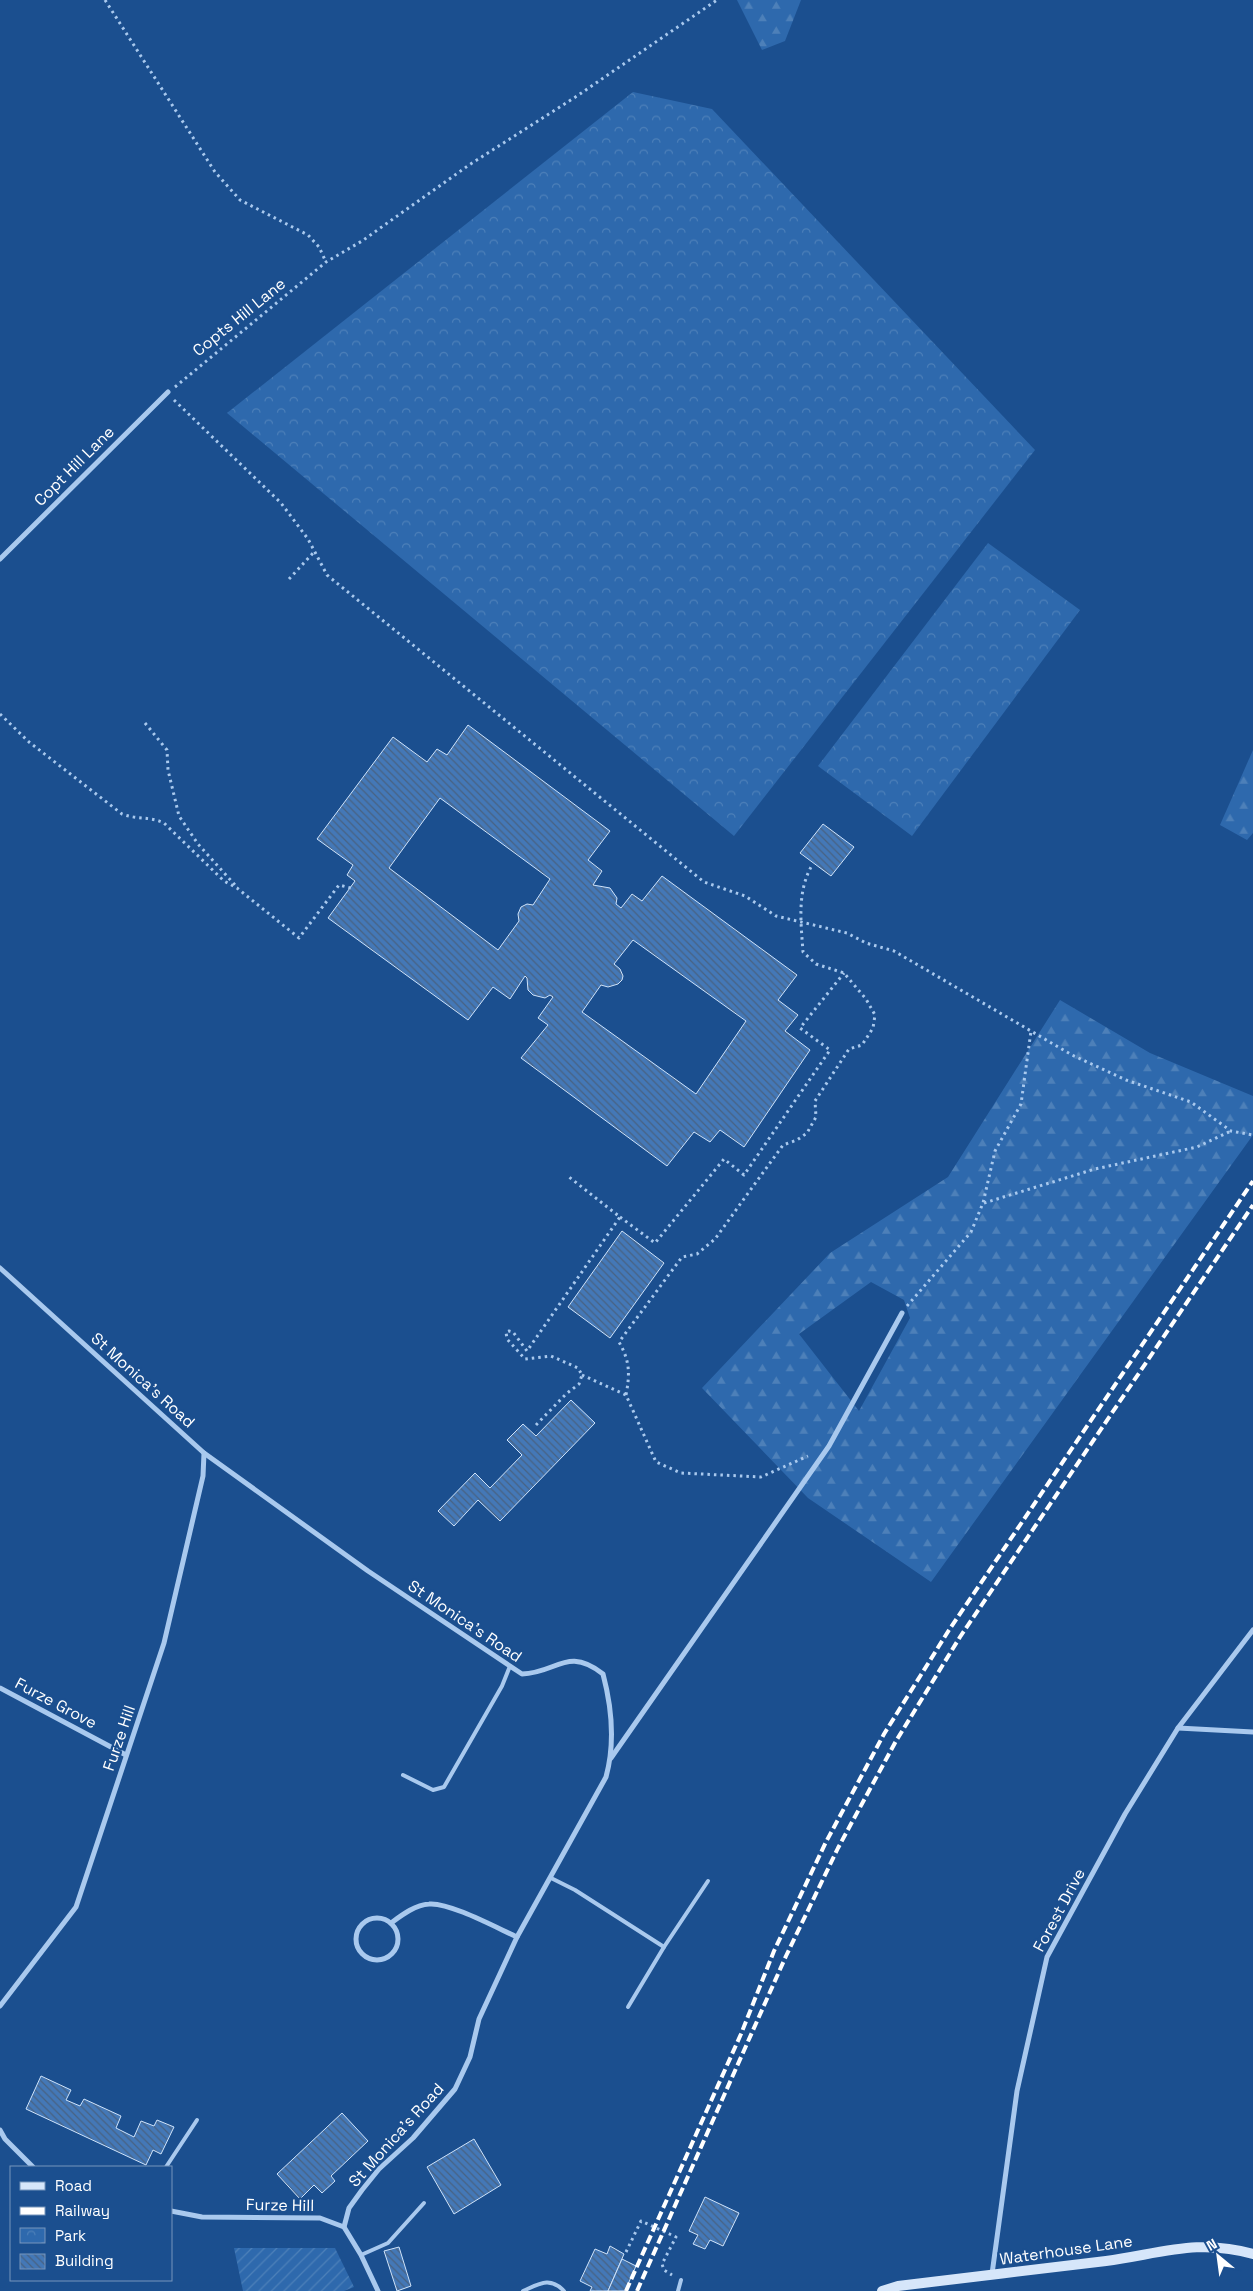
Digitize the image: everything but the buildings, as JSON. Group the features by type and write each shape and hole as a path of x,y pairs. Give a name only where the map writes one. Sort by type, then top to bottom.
{"main road":[{"name":"Waterhouse Lane","path":"882,2291 898,2286 1116,2259 1190,2246 1230,2247 1253,2254"}],"street":[{"name":"Copt Hill Lane","path":"0,558 168,392"},
{"name":"St Monica's Road","path":"0,1268 204,1452 368,1571 522,1674 534,1674 556,1664 577,1660 592,1665 603,1674 611,1720 611,1758 606,1777 517,1937 479,2019 470,2057 455,2089 414,2138 380,2169 362,2190 349,2208 344,2227"},
{"path":"611,1758 829,1446 902,1313"},
{"name":"Furze Hill","path":"0,2006 76,1907 164,1642 203,1476 204,1452"},
{"name":"Forest Drive","path":"992,2275 1017,2091 1047,1957 1125,1814 1178,1728 1253,1630"},
{"name":"Furze Grove","path":"0,1688 126,1755"},
{"path":"1178,1728 1253,1732"},
{"path":"391,1923 414,1909 429,1904 444,1905 517,1937"},
{"path":"374,1917 382,1918 391,1923 398,1938 395,1950 382,1959 374,1960 362,1955 355,1941 359,1926 364,1921 374,1917"},
{"path":"0,2130 5,2139 32,2166"},
{"name":"Furze Hill","path":"172,2211 202,2217 320,2218 344,2227"},
{"path":"344,2227 361,2255 378,2291"}],"lane":[{"path":"403,1775 433,1790 444,1787 492,1703 510,1666"},
{"path":"551,1878 575,1890 664,1947"},
{"path":"628,2007 664,1947 708,1881"},
{"path":"167,2166 197,2120"},
{"path":"361,2255 388,2243 424,2203"},
{"path":"678,2291 681,2280"},
{"path":"523,2291 549,2282 557,2284 564,2291"}],"path":[{"path":"105,0 215,172 240,200 308,235 319,247 326,262"},
{"name":"Copts Hill Lane","path":"168,392 326,262 362,241 717,0"},
{"path":"168,392 281,503 308,539 327,575 704,882 745,896 776,916 847,933 866,943 894,951 1072,1055 1126,1080 1191,1102 1231,1131 1253,1135"},
{"path":"288,579 314,552"},
{"path":"0,714 29,742 122,814 136,819 152,818 164,824 224,881 237,888"},
{"path":"145,723 167,750 168,770 179,816 198,844 237,888 299,938 339,885 351,888"},
{"path":"811,867 806,878 800,922 803,952 816,964 844,973 866,999 874,1015 873,1028 862,1045 849,1050 815,1101 816,1117 807,1133 797,1140 783,1144 715,1239 698,1254 682,1257 619,1342 627,1355 629,1367 626,1395 656,1462 681,1473 761,1477 829,1446"},
{"path":"569,1176 655,1243 724,1159 744,1175 830,1050 800,1028 844,973"},
{"path":"902,1313 971,1232 983,1203 995,1151 1021,1104 1031,1032"},
{"path":"983,1203 1095,1169 1197,1147 1231,1131"},
{"path":"620,1217 528,1351 513,1332 506,1332 507,1339 525,1359 552,1356 578,1368 582,1375 626,1395"},
{"path":"536,1425 566,1394 579,1384 582,1375"},
{"path":"626,2252 641,2221 676,2237 662,2264 664,2270 681,2280"}],"green space":[{"path":"737,0 801,0 785,41 762,50"},
{"path":"633,92 712,109 1035,450 734,836 227,413"},
{"path":"988,543 1080,610 912,836 818,766"},
{"path":"1253,750 1253,833 1247,840 1220,825"},
{"path":"1060,1000 1150,1053 1253,1096 1253,1135 931,1582 808,1498 702,1388 830,1253 948,1177","holes":["871,1282 904,1300 910,1318 859,1411 799,1334"]},
{"path":"234,2248 335,2248 354,2287 344,2291 243,2291"}],"railway":[{"path":"626,2291 741,2034 774,1951 826,1842 884,1734 949,1630 1253,1181"},
{"path":"637,2291 786,1956 838,1848 896,1741 960,1637 1253,1205"}]}
